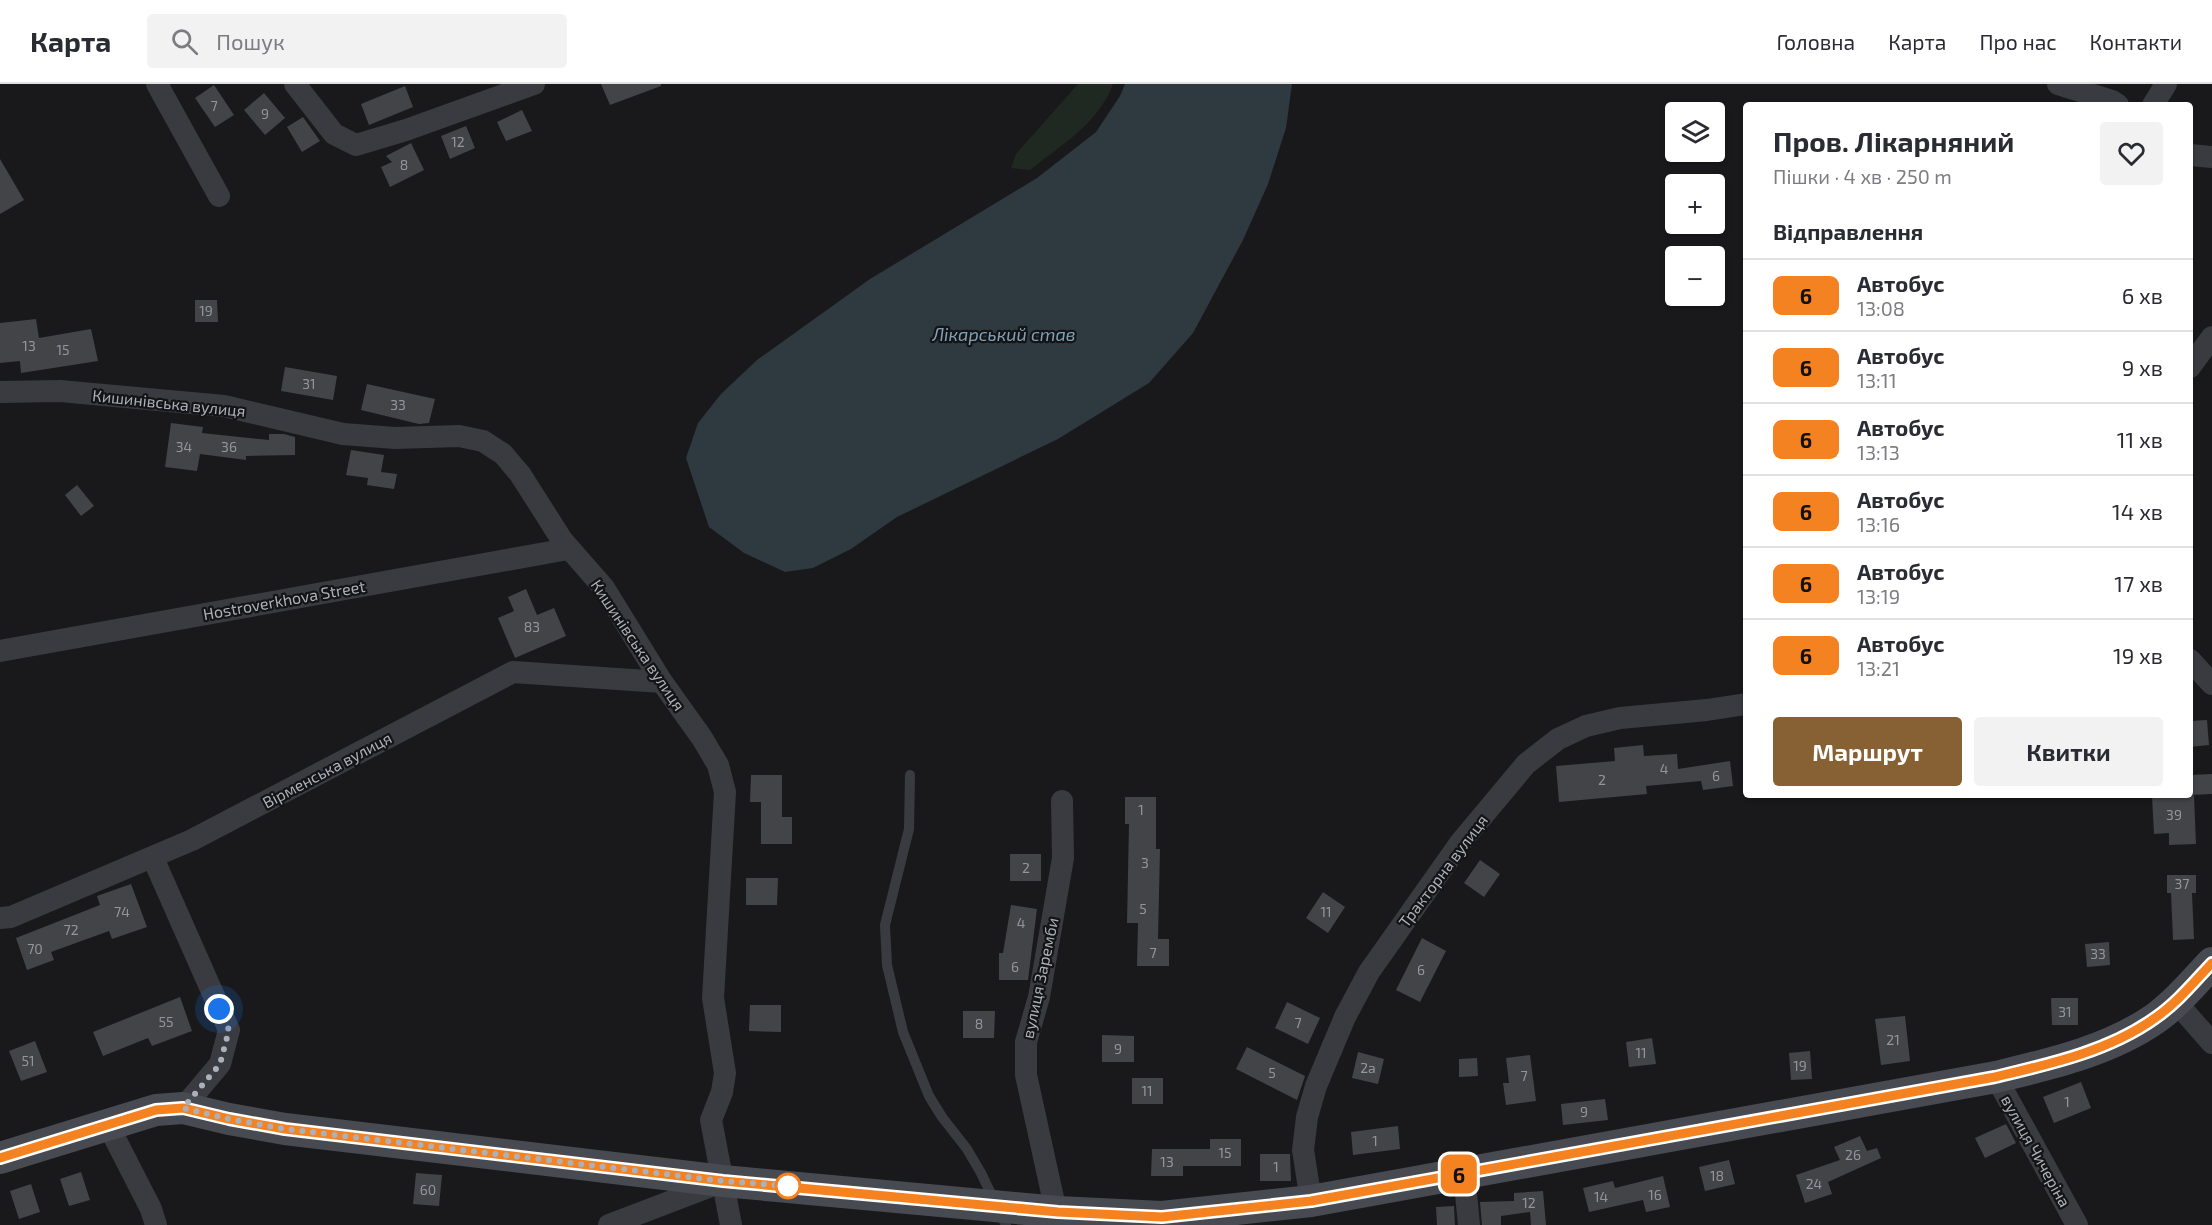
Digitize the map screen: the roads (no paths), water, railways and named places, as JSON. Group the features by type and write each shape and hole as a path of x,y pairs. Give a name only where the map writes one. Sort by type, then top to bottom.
{"street":[{"path":"157,84 219,196"},
{"path":"295,84 334,134 356,145 406,130 534,84"},
{"path":"2058,84 2114,102"},
{"path":"2155,102 2166,84"},
{"path":"2193,155 2212,157"},
{"path":"2193,363 2212,337"},
{"name":"Кишинівська вулиця","path":"0,392 60,392 224,406 343,434 394,438 459,436 483,441 502,454 520,474 568,549 604,588 662,682 702,738 718,765 725,792 713,998 725,1073 722,1092 711,1120 731,1225"},
{"name":"Hostroverkhova Street","path":"0,651 568,549"},
{"path":"2193,663 2212,684"},
{"name":"Вірменська вулиця","path":"0,918 10,917 192,840 513,672 662,682"},
{"name":"Тракторна вулиця","path":"1311,1201 1303,1150 1306,1117 1316,1086 1345,1017 1369,972 1460,843 1526,764 1558,739 1586,726 1620,718 1743,704"},
{"name":"вулиця Заремби","path":"1059,1218 1026,1075 1026,1042 1039,997 1063,858 1062,801"},
{"path":"153,858 229,1030 220,1064 183,1108"},
{"path":"0,1158 156,1110 183,1108 285,1129 1001,1216 1162,1217 1311,1201 1995,1077 2050,1064 2093,1050 2148,1023 2176,1002 2212,963"},
{"path":"2176,1002 2212,1042"},
{"name":"вулиця Чичеріна","path":"1995,1077 2077,1225"},
{"path":"108,1125 151,1209 156,1225"},
{"path":"1464,1173 1469,1225"},
{"path":"609,1225 723,1181"}],"lane":[{"path":"910,775 909,829 885,925 887,965 903,1032 929,1096 967,1149 1001,1216"}],"water":[{"name":"Лікарський став","path":"1125,84 1292,84 1286,128 1268,184 1243,240 1193,333 1149,383 1058,439 897,517 851,549 813,568 785,572 744,553 709,527 686,458 698,423 721,394 757,360 870,279 1037,178 1096,132 1120,96"}]}
